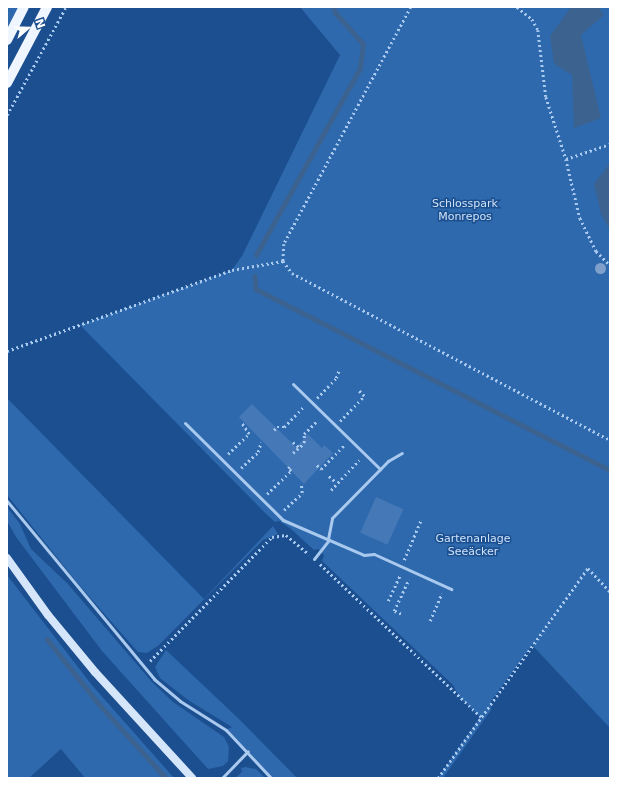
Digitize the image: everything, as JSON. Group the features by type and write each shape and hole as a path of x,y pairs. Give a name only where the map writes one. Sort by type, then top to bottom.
{"main road":[{"path":"7,40 24,7"},
{"path":"7,83 47,7"},
{"path":"7,558 48,615 95,672 192,778"}],"lane":[{"path":"293,384 380,469"},
{"path":"185,423 261,500 278,516 294,526 364,555 374,554 451,589"},
{"path":"314,559 329,540 332,518 394,456 402,453"},
{"path":"7,501 143,666 172,696 226,730 248,751 271,778"},
{"path":"222,778 248,751"}],"path":[{"path":"7,115 66,7"},
{"path":"411,7 284,244 283,261 292,272 610,440"},
{"path":"517,7 532,19 538,30 546,97 566,158 580,218 596,251 610,266"},
{"path":"566,158 610,144"},
{"path":"7,351 232,270 283,261"},
{"path":"274,430 277,427 284,427 336,378 338,370"},
{"path":"336,425 364,396 358,390"},
{"path":"293,453 304,443 304,434 324,414"},
{"path":"222,460 249,434 241,422"},
{"path":"317,465 321,469 350,439"},
{"path":"235,474 258,452 261,442"},
{"path":"294,442 299,447"},
{"path":"331,490 336,482 365,454"},
{"path":"261,500 291,471 288,468 291,466"},
{"path":"329,476 336,482"},
{"path":"278,516 302,493 301,482"},
{"path":"388,601 421,520"},
{"path":"143,666 272,537 286,535 314,559 480,717"},
{"path":"438,778 480,717 588,568 610,592"},
{"path":"401,614 394,611 412,571"},
{"path":"430,621 445,587"}],"green space":[{"path":"7,7 24,7 7,40"},
{"path":"300,7 610,7 610,728 532,645 491,701 491,710 443,778 438,778 480,717 460,698 453,685 322,561 324,555 318,549 314,550 291,529 279,521 275,522 265,513 80,325 232,270 242,256 340,55"},
{"path":"7,398 204,599 273,526 278,534 263,540 159,645 147,653 138,652 79,585 7,495"},
{"path":"7,507 20,524 31,549 67,583 151,681 173,702 224,737 229,747 228,761 223,766 208,769 102,651 16,537 7,521"},
{"path":"7,575 91,684 174,778 85,778 61,749 29,778 7,778"},
{"path":"166,650 240,720 297,778 271,778 226,730 232,727 188,700 160,678 155,667"},
{"path":"245,767 256,769 265,778 235,778 242,772 241,768"}],"shaded area":[{"path":"571,7 599,7 604,15 581,35 601,118 574,128 572,75 554,64 550,36"},
{"path":"610,163 610,230 601,214 594,184"}],"building":[{"path":"252,404 296,447 308,434 322,448 324,445 333,453 304,484 239,417"},
{"path":"376,497 403,509 388,545 360,533"}],"waterway":[{"path":"256,255 360,68 363,44 335,13 333,7"},
{"path":"255,276 256,289 610,470"},
{"path":"47,639 99,704 166,778"}],"park label":[{"name":"Schlosspark Monrepos","path":"465,211"},
{"name":"Gartenanlage Seeäcker","path":"473,546"}]}
